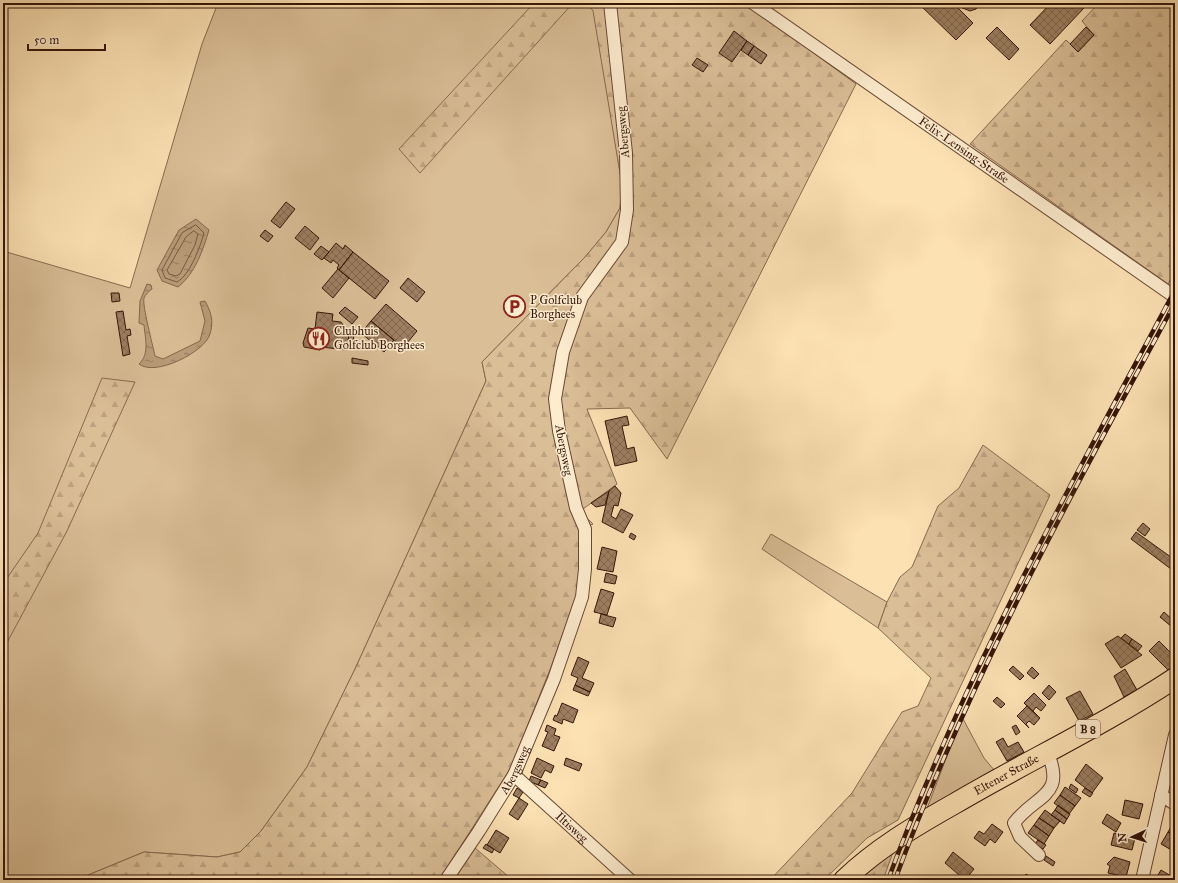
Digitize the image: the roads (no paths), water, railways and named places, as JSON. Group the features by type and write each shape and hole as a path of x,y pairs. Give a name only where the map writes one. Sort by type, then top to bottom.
{"main road":[{"name":"Eltener Straße","path":"844,880 862,863 915,827 1047,751 1134,704 1175,678"}],"street":[{"name":"Abergsweg","path":"446,880 514,775 554,679 582,597 586,569 585,529 576,508 559,431 555,399 563,352 582,297 622,242 627,210 626,153 610,3"},
{"name":"Felix-Lensing-Straße","path":"753,3 1175,297"},
{"path":"1142,880 1175,735"},
{"path":"1039,855 1020,837 1014,823 1018,817 1048,793 1053,785 1054,774 1052,763 1047,751"},
{"name":"Iltisweg","path":"514,775 630,880"},
{"path":"1161,795 1175,804"}],"water":[{"path":"196,219 209,230 194,269 178,287 162,281 157,270 179,230"},
{"path":"147,284 151,285 152,289 145,296 144,302 155,356 163,359 200,341 205,321 200,302 205,301 212,321 210,334 199,348 179,361 156,367 146,367 139,364 145,356 146,351 144,325 139,323 140,301"}],"railway":[{"path":"888,880 918,803 950,728 985,654 1059,507 1175,290"},
{"path":"895,880 924,805 989,659 1061,515 1175,303"}],"place":[{"name":"P Golfclub Borghees","path":"514,307"},
{"name":"Clubhuis Golfclub Borghees","path":"319,338"}]}
